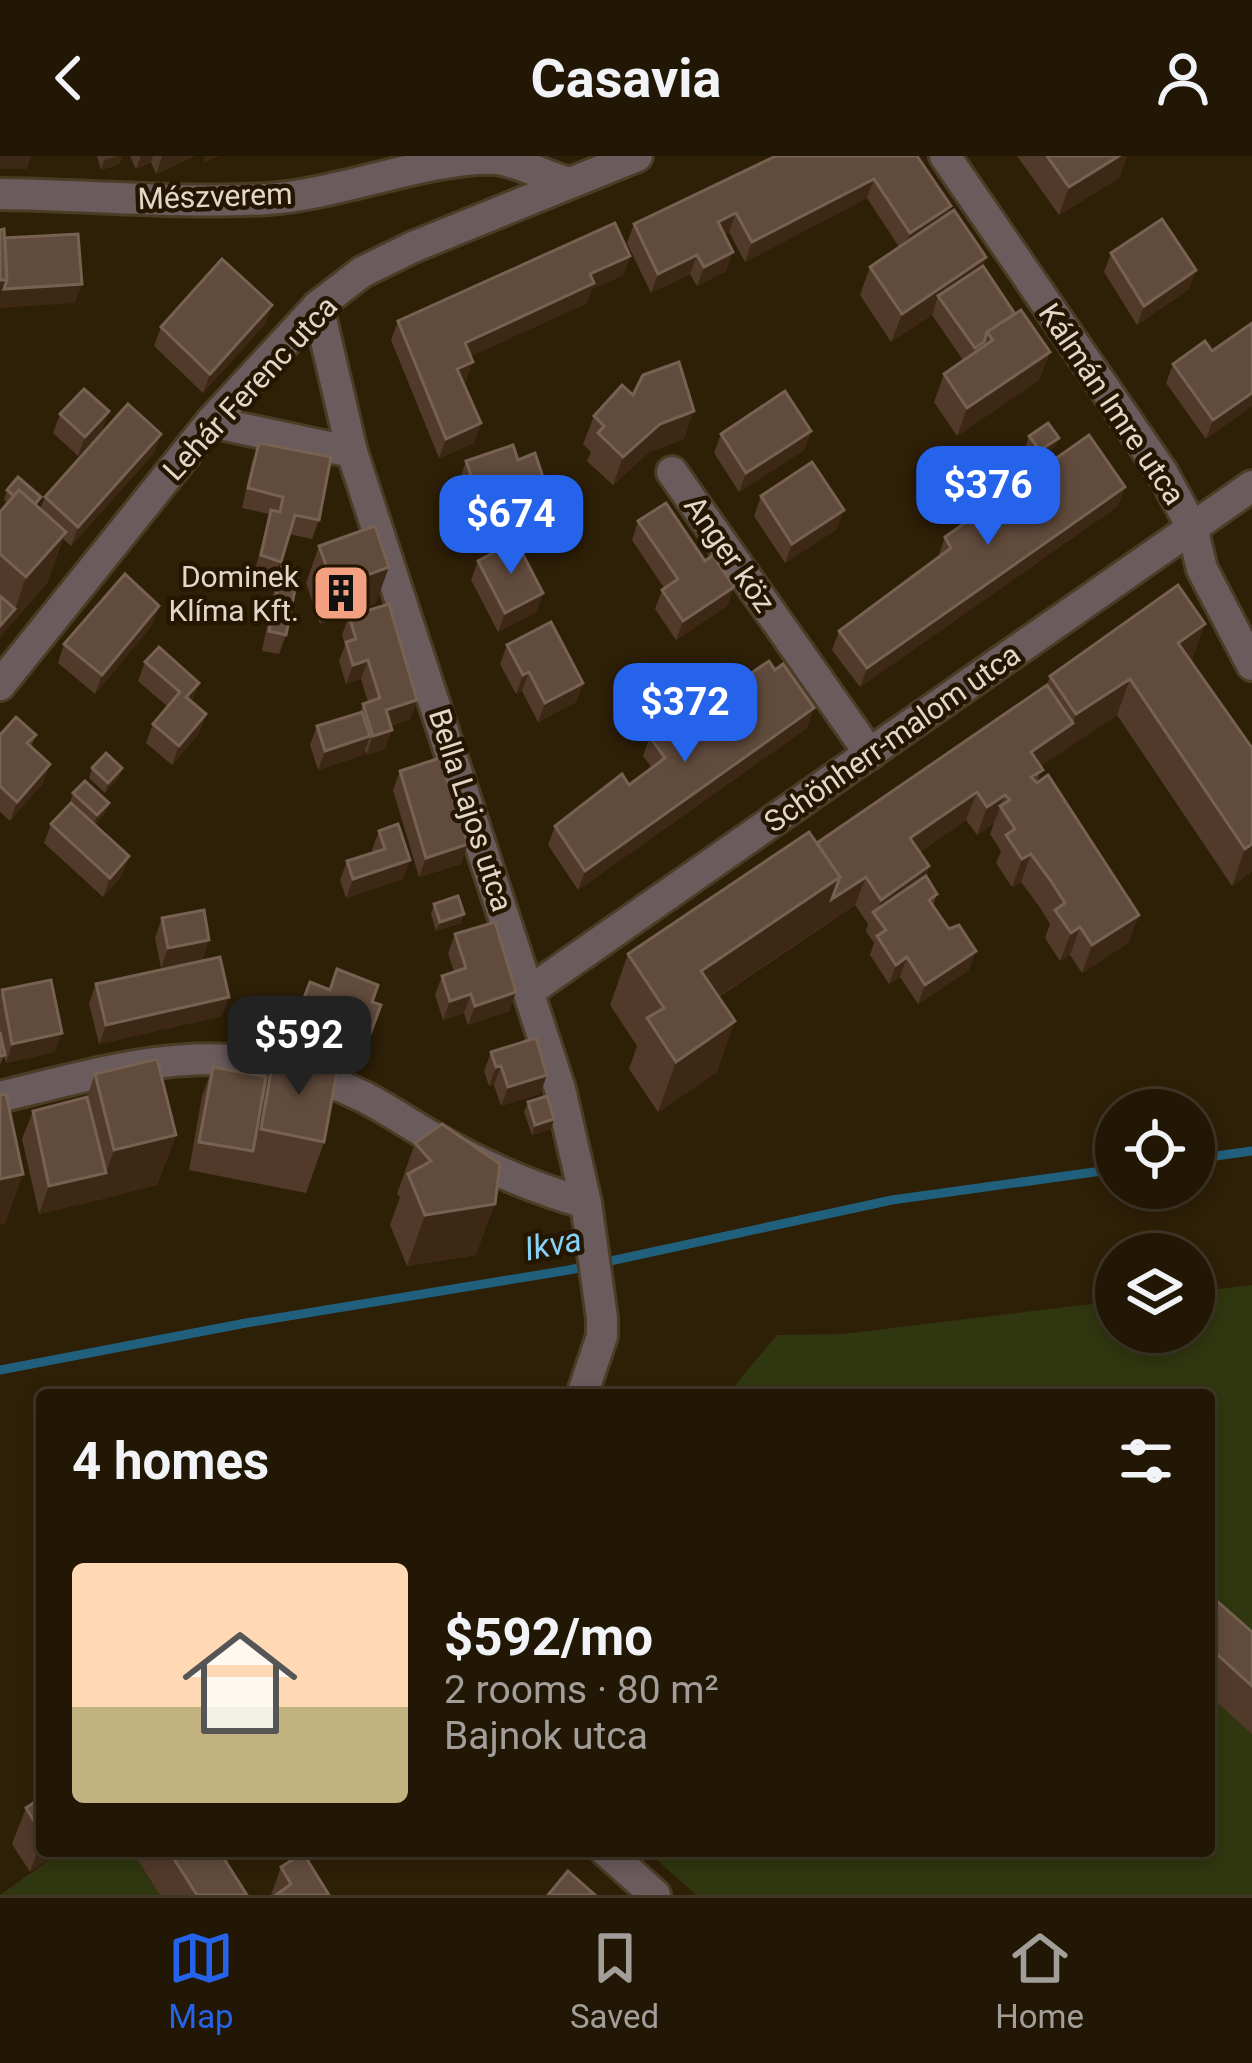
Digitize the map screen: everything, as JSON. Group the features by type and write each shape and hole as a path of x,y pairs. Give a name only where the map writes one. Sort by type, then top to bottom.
{"street":[{"name":"Lehár Ferenc utca","path":"0,685 212,422 318,306 362,272 413,247 637,156"},
{"name":"Kálmán Imre utca","path":"945,156 1162,472 1192,527 1202,569 1252,665"},
{"name":"Mészverem","path":"0,194 272,199 451,161 496,159 566,182"},
{"name":"Bella Lajos utca","path":"318,306 352,452 531,990 578,1157 602,1318 602,1336 584,1389"},
{"path":"212,422 352,452"},
{"name":"Anger köz","path":"672,472 870,754"},
{"name":"Schönherr-malom utca","path":"531,990 1252,485"},
{"path":"0,1096 131,1065 186,1057 232,1058 346,1089 589,1218"},
{"path":"613,1857 655,1895"}],"green space":[{"path":"1252,1285 1252,1895 696,1895 654,1857 1215,1857 1215,1389 732,1389 777,1335 843,1334 1095,1304 1095,1353 1215,1353 1215,1289"},
{"path":"54,1857 136,1857 160,1895 0,1895"}],"building":[{"path":"776,156 917,156 951,206 910,233 874,179 752,242 736,213 718,222 733,252 704,267 697,255 658,274 634,224"},
{"path":"1047,156 1119,156 1069,187"},
{"path":"954,210 986,257 902,314 870,267"},
{"path":"1162,219 1196,270 1144,306 1111,253"},
{"path":"615,223 630,256 590,274 594,283 465,343 473,362 457,369 481,423 446,439 398,321"},
{"path":"4,229 7,280 0,280 0,230"},
{"path":"78,234 82,284 4,289 5,238"},
{"path":"222,259 272,305 210,374 161,327"},
{"path":"983,266 1015,314 987,332 975,348 938,296"},
{"path":"1021,310 1050,352 967,408 944,374 993,340 987,332"},
{"path":"1252,323 1252,393 1213,420 1173,364 1205,341 1212,351"},
{"path":"679,362 694,411 660,424 623,457 598,433 604,426 594,416 622,385 633,395 643,375"},
{"path":"84,389 109,411 85,437 60,414"},
{"path":"785,391 811,431 746,473 721,434"},
{"path":"128,404 161,434 78,527 45,497"},
{"path":"1048,423 1059,438 1040,450 1029,436"},
{"path":"1089,435 1125,487 867,668 839,631 951,548 945,537"},
{"path":"259,443 331,457 319,520 295,515 281,562 261,555 271,510 280,512 283,497 248,488"},
{"path":"513,445 518,460 535,453 548,492 469,519 456,480 471,475 466,461"},
{"path":"812,462 844,510 792,544 761,496"},
{"path":"18,477 41,497 35,504 19,490 14,496 7,490"},
{"path":"19,490 66,532 26,577 0,554 0,512"},
{"path":"666,503 705,561 713,555 734,587 683,621 662,590 678,579 638,521"},
{"path":"375,526 389,567 334,587 319,546"},
{"path":"516,541 543,593 505,613 478,561"},
{"path":"282,566 299,569 286,635 269,631"},
{"path":"125,574 159,606 102,675 64,644"},
{"path":"1178,585 1205,624 1178,643 1252,748 1252,844 1245,849 1130,679 1076,714 1050,676"},
{"path":"0,596 15,609 0,626"},
{"path":"389,604 417,700 386,710 392,730 373,736 363,704 380,698 368,660 353,665 346,642 356,639 349,616"},
{"path":"551,622 583,683 545,703 529,672 523,675 507,645"},
{"path":"159,647 199,683 186,697 206,714 179,746 153,724 180,692 145,662"},
{"path":"769,661 775,670 783,664 814,708 585,871 555,826 622,774 629,785 665,758 650,737 675,720 685,734 754,685 747,676"},
{"path":"1047,685 1073,723 1031,752 1043,770 1031,777 1037,783 1048,775 1139,915 1092,945 1080,927 1071,933 1055,910 1065,903 1051,881 1031,854 1022,859 1006,835 1015,829 1000,806 1010,800 1005,795 987,807 977,792 910,838 929,866 881,900 866,877 832,899 840,877 817,843"},
{"path":"362,712 370,736 325,751 317,726"},
{"path":"16,717 36,735 27,743 50,764 17,802 0,786 0,735"},
{"path":"106,753 122,768 108,783 92,768"},
{"path":"440,758 468,844 426,858 400,771"},
{"path":"85,781 109,803 97,815 73,793"},
{"path":"71,803 129,856 110,878 51,824"},
{"path":"398,824 410,860 353,879 347,861 385,849 379,831"},
{"path":"809,832 840,877 701,971 735,1021 676,1062 647,1018 664,1008 628,954"},
{"path":"926,876 937,894 929,900 949,929 959,925 976,951 925,985 907,957 896,965 877,936 886,930 873,912"},
{"path":"458,896 464,914 440,922 434,904"},
{"path":"204,910 209,940 168,948 162,918"},
{"path":"495,922 516,992 475,1006 471,994 450,1001 442,976 466,968 455,934"},
{"path":"220,957 229,997 106,1025 96,984"},
{"path":"337,969 378,985 372,1002 381,1005 369,1037 299,1011 310,982 330,990"},
{"path":"51,980 62,1033 12,1044 2,990"},
{"path":"536,1038 547,1075 508,1087 491,1052"},
{"path":"274,1055 338,1066 324,1142 261,1129"},
{"path":"157,1059 176,1135 114,1150 95,1074"},
{"path":"213,1067 266,1077 253,1151 199,1142"},
{"path":"6,1094 23,1174 0,1179 0,1095"},
{"path":"547,1096 554,1119 535,1125 528,1102"},
{"path":"87,1097 106,1173 49,1186 33,1111"},
{"path":"442,1124 500,1164 495,1204 425,1215 408,1174 431,1161 415,1143"},
{"path":"1215,1599 1252,1632 1252,1686 1215,1652"},
{"path":"36,1801 36,1824 26,1808"},
{"path":"173,1857 223,1857 247,1895 197,1895"},
{"path":"305,1857 329,1895 276,1895 291,1884 281,1867"},
{"path":"568,1871 595,1895 548,1895"}],"waterway":[{"name":"Ikva","path":"1215,1156 1252,1151"},
{"name":"Ikva","path":"0,1370 246,1323 569,1270 892,1200 1095,1172"}],"place":[{"name":"Dominek Klíma Kft.","path":"341,593"}]}
